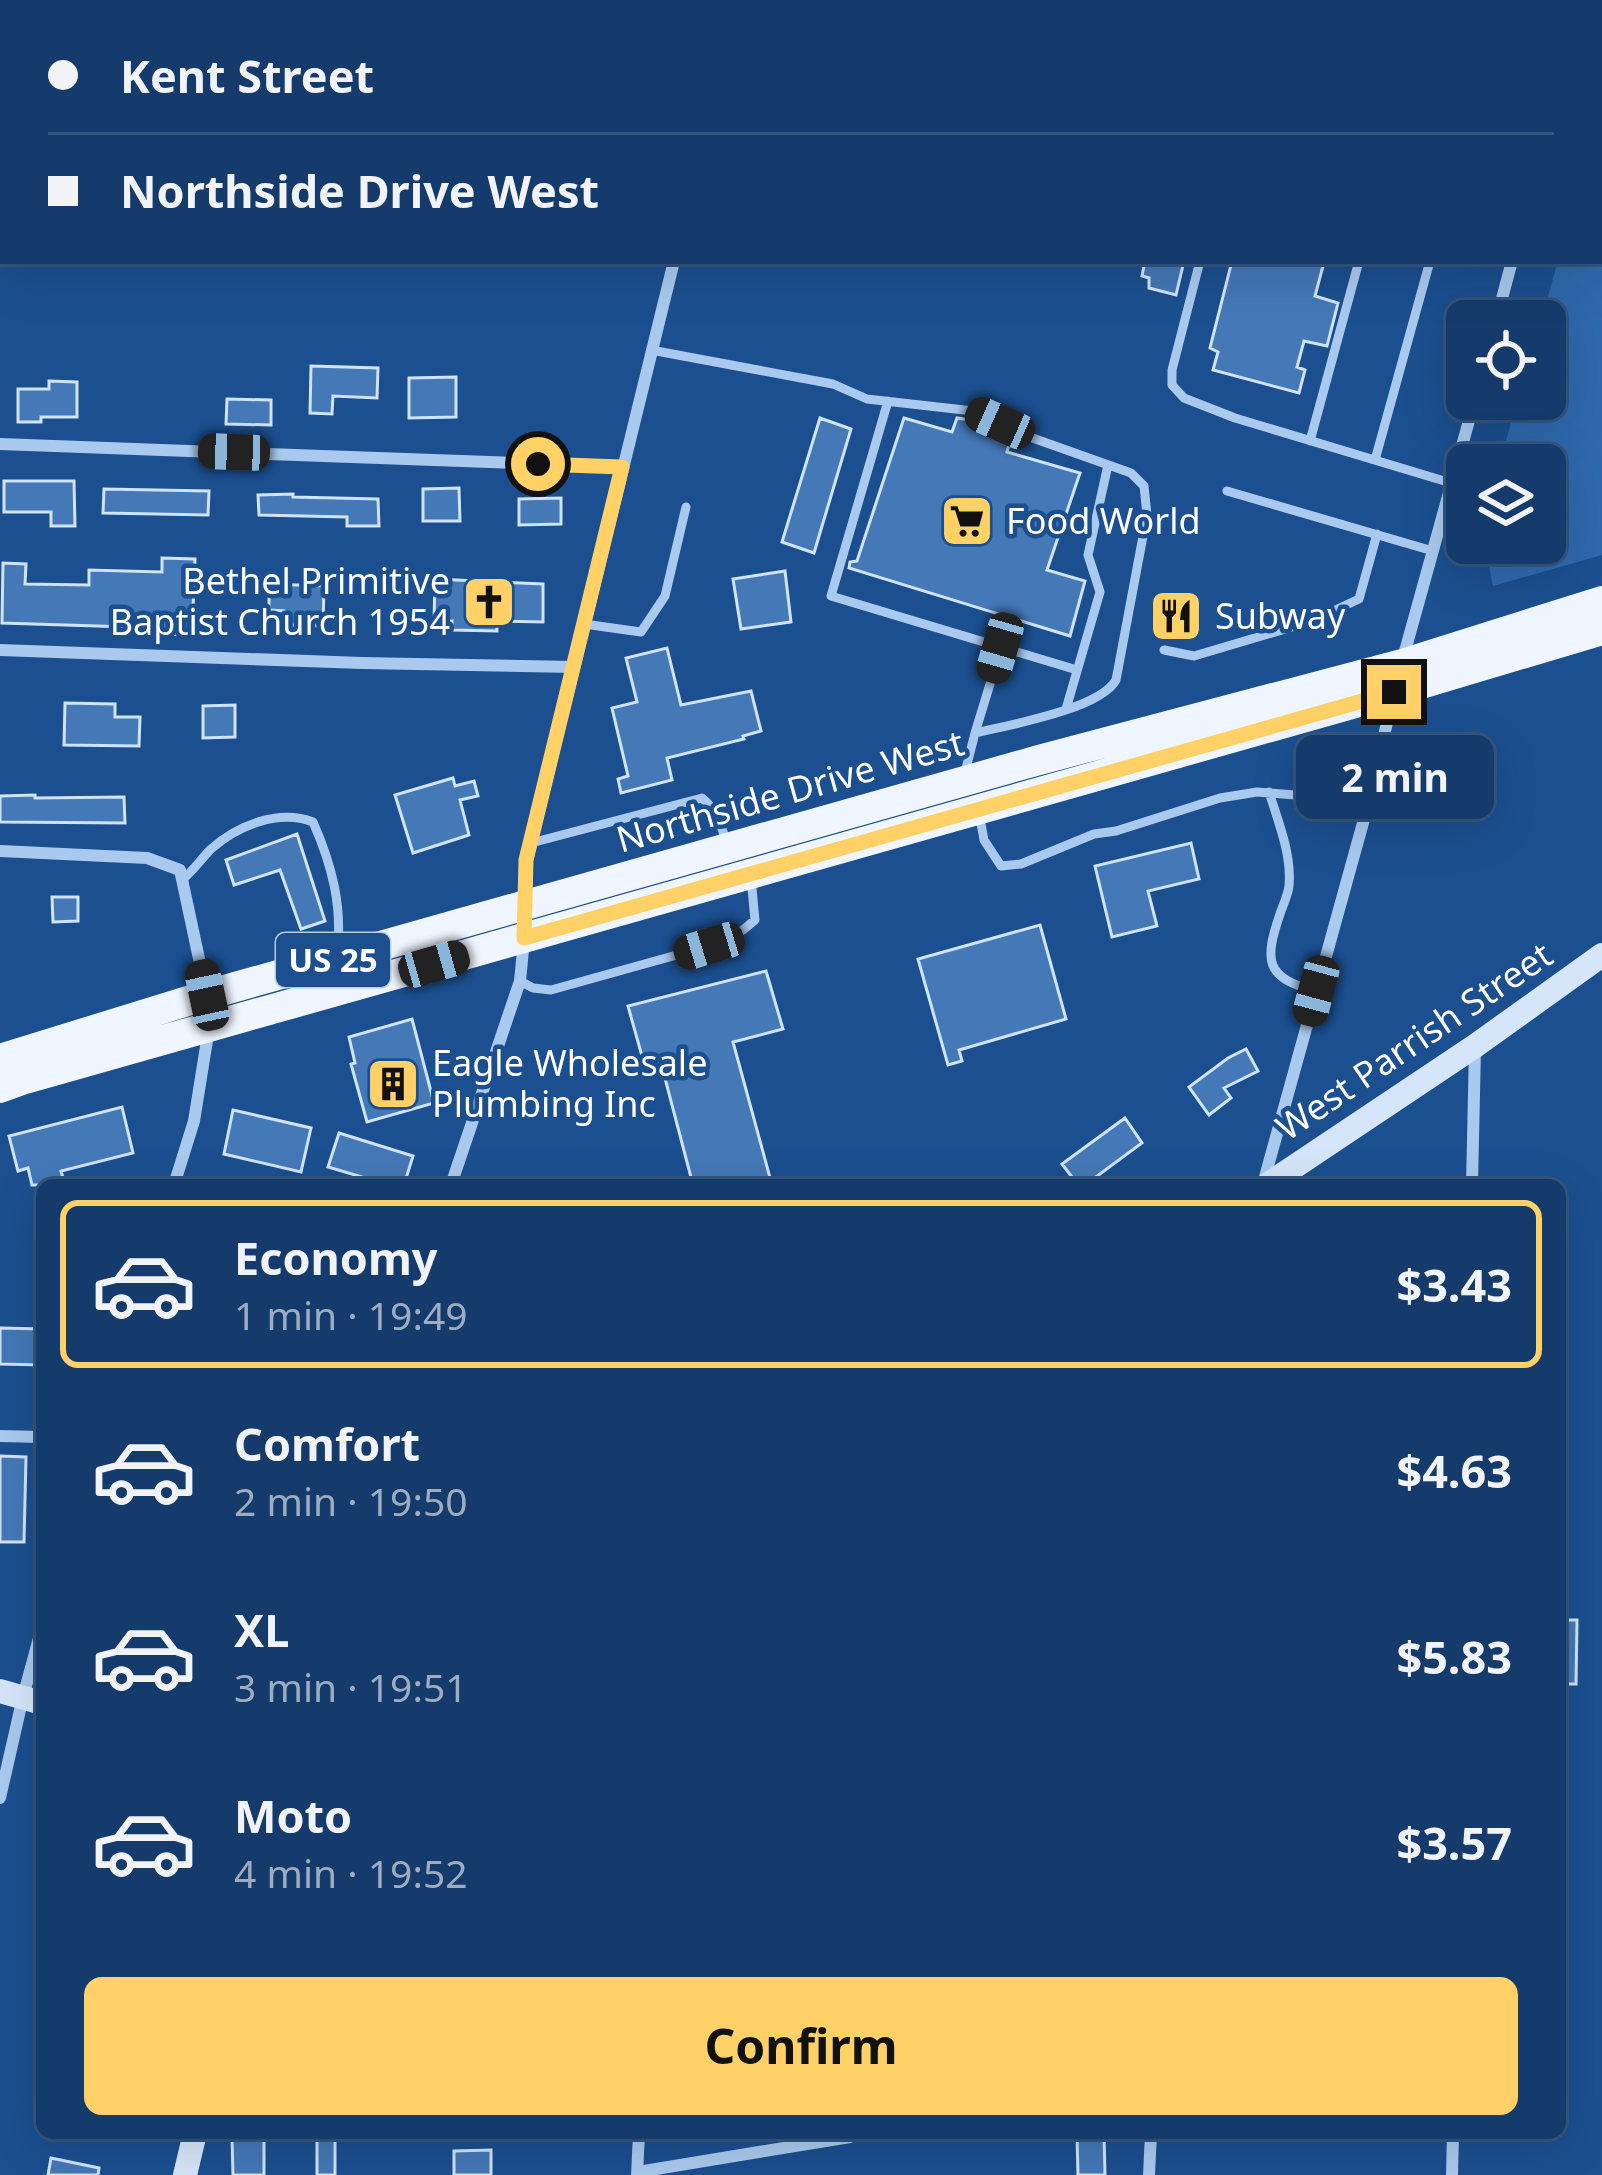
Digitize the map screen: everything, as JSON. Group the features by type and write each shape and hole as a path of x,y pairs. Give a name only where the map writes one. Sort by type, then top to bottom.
{"main road":[{"name":"Northside Drive West","path":"0,1088 979,810 1398,678 1602,601"},
{"name":"Northside Drive West","path":"0,1059 207,995 963,782 1602,630"}],"street":[{"path":"453,1179 520,981 526,860 673,264"},
{"path":"1502,300 1511,264"},
{"path":"0,444 622,467"},
{"path":"1267,1179 1446,502"},
{"path":"0,650 574,667"},
{"path":"0,850 147,858 180,870 207,995 209,1027 194,1121 176,1179"},
{"name":"West Parrish Street","path":"1274,1179 1602,955"},
{"path":"1472,1179 1475,1046"},
{"path":"0,1436 36,1437"},
{"path":"0,1798 36,1648"},
{"path":"185,2175 194,2139"},
{"path":"639,2139 638,2174 839,2139"},
{"path":"1149,2175 1150,2139"},
{"path":"1452,2175 1453,2139"}],"lane":[{"path":"1199,264 1172,370 1172,385 1184,398 1446,481"},
{"path":"1310,441 1358,264"},
{"path":"1376,460 1429,264"},
{"path":"652,350 833,384 867,399 973,411 1131,473 1144,486 1147,515 1110,692 975,733"},
{"path":"888,401 831,596 1077,670"},
{"path":"1066,709 1100,592 1088,555 1108,465"},
{"path":"1227,490 1433,550"},
{"path":"584,624 640,632 665,596 686,507"},
{"path":"1164,650 1194,656 1346,608 1360,599 1377,535"},
{"path":"963,782 1000,648"},
{"path":"1269,792 1287,854 1289,889 1270,959 1279,977 1316,991"},
{"path":"979,810 984,840 1001,866 1021,864 1094,834 1220,798 1269,792 1320,796 1366,812"},
{"path":"531,843 702,798 719,818 728,849"},
{"path":"183,879 220,842 251,824 287,815 313,822 336,889 340,935 336,959"},
{"path":"520,981 550,990 726,938 755,920 751,872"}],"shaded area":[{"path":"1557,264 1602,264 1602,555 1493,586 1488,564 1566,564 1566,444 1505,444 1512,420 1566,420 1566,300 1547,300"}],"building":[{"path":"1144,264 1183,264 1176,295 1149,288 1149,278 1142,276"},
{"path":"1231,264 1323,266 1315,296 1338,303 1327,346 1304,341 1297,367 1305,370 1299,393 1213,370 1218,352 1210,348"},
{"path":"311,366 378,368 377,398 333,396 332,414 310,413"},
{"path":"456,377 456,417 409,418 409,378"},
{"path":"49,381 77,382 77,417 18,422 18,389 49,389"},
{"path":"227,399 271,400 271,425 226,424"},
{"path":"820,418 851,429 814,553 782,542"},
{"name":"Food World","path":"904,418 952,432 957,418 971,420 1011,438 1007,452 1080,473 1047,570 1085,581 1070,636 849,568 850,562 857,561"},
{"path":"4,481 74,481 75,526 51,526 51,512 4,512"},
{"path":"459,488 460,521 423,521 423,489"},
{"path":"104,489 209,491 208,515 103,513"},
{"path":"258,495 378,499 379,526 347,526 347,517 259,515"},
{"path":"561,498 561,524 519,525 519,499"},
{"path":"162,558 195,559 192,635 160,634 160,628 2,623 3,563 26,564 25,584 89,585 89,570 162,572"},
{"path":"785,571 791,622 741,629 733,579"},
{"name":"Bethel Primitive Baptist Church 1954","path":"435,579 543,584 543,622 497,621 497,631 452,630 452,621 434,621"},
{"path":"269,584 324,586 323,626 284,625 284,611 269,610"},
{"name":"Subway","path":"1164,601 1192,608 1186,629 1159,623"},
{"path":"667,648 681,705 751,691 761,731 667,758 672,780 621,793 618,779 628,776 612,708 637,702 626,658"},
{"path":"65,703 115,704 115,717 140,717 139,746 64,745"},
{"path":"235,705 235,737 203,738 203,706"},
{"path":"453,778 455,786 474,781 478,796 460,800 469,835 413,853 395,795"},
{"path":"0,796 124,797 125,823 0,822"},
{"path":"297,834 325,921 301,929 280,870 234,885 226,860"},
{"path":"1191,843 1199,879 1148,891 1157,926 1112,937 1095,866"},
{"path":"52,897 78,897 78,921 53,922"},
{"path":"1040,925 1066,1019 959,1050 962,1061 948,1065 918,959"},
{"path":"766,971 783,1029 733,1042 770,1179 691,1179 661,1063 645,1067 628,1006"},
{"name":"Eagle Wholesale Plumbing Inc","path":"412,1019 434,1103 367,1122 351,1064 355,1063 349,1037"},
{"path":"1246,1049 1258,1071 1224,1088 1231,1098 1209,1115 1189,1087"},
{"path":"122,1107 133,1153 61,1171 63,1179 36,1179 32,1185 28,1168 18,1171 9,1136"},
{"path":"233,1110 311,1128 301,1172 224,1154"},
{"path":"1125,1118 1142,1143 1093,1179 1073,1179 1062,1164"},
{"path":"339,1133 413,1156 406,1179 369,1179 328,1167"},
{"path":"0,1328 36,1329 36,1365 0,1364"},
{"path":"0,1456 26,1457 24,1542 0,1542"},
{"path":"1566,1620 1577,1620 1576,1684 1566,1684"},
{"path":"232,2139 264,2139 264,2175 233,2175"},
{"path":"317,2139 335,2139 335,2175 317,2175"},
{"path":"1077,2139 1104,2139 1105,2175 1078,2175"},
{"path":"491,2150 491,2175 454,2175 454,2151"},
{"path":"51,2158 99,2168 98,2175 48,2175"}],"place":[{"name":"Food World","path":"967,521"},
{"name":"Bethel Primitive Baptist Church 1954","path":"489,602"},
{"name":"Subway","path":"1176,616"},
{"name":"Eagle Wholesale Plumbing Inc","path":"393,1084"}],"route":[{"path":"538,464 622,467 526,860 524,938 1394,692"}]}
